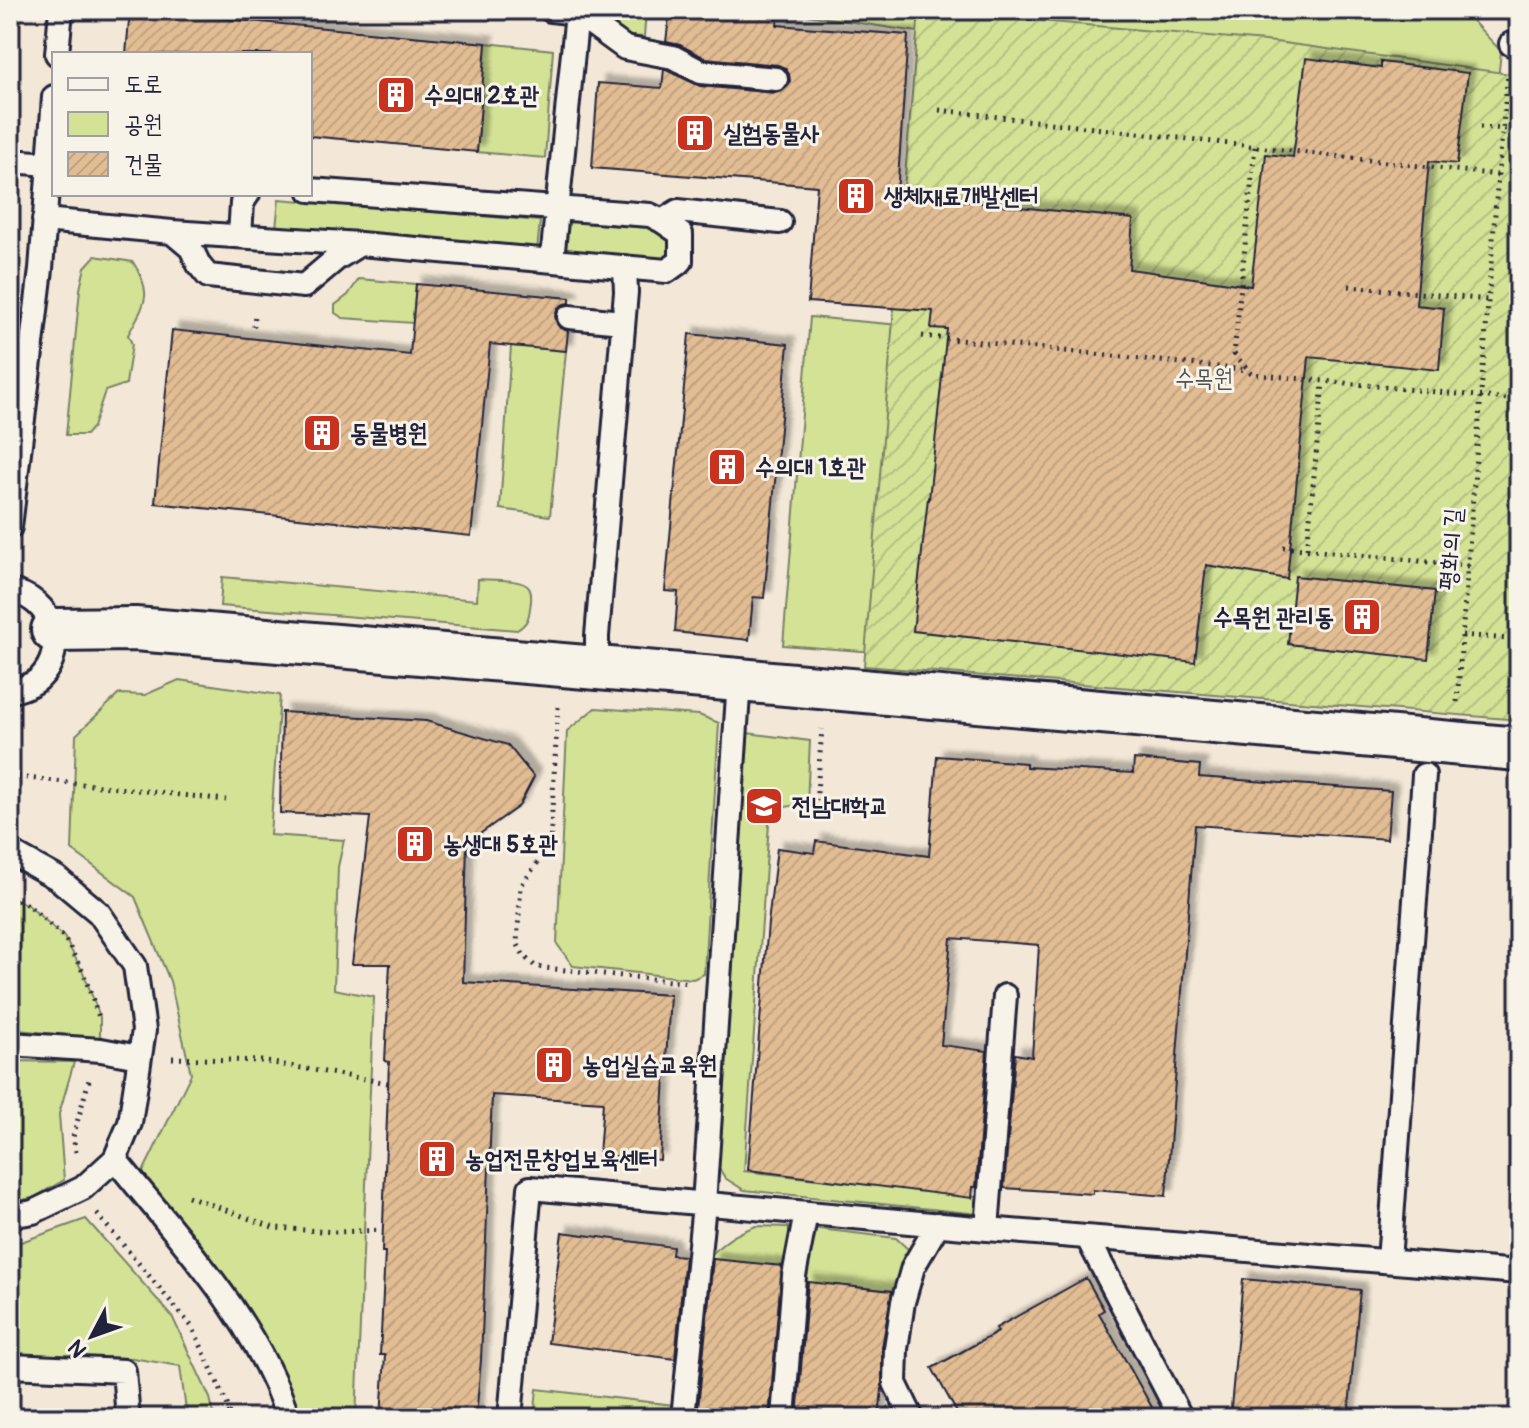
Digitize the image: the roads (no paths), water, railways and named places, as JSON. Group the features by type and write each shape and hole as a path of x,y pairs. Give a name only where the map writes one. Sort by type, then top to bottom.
{"street":[{"path":"53,630 135,629 1519,749"}],"lane":[{"path":"57,52 61,10"},
{"path":"551,10 577,13 625,48 673,57 701,72 776,79"},
{"path":"552,260 577,13"},
{"path":"10,527 41,269 52,124"},
{"path":"10,161 49,164"},
{"path":"44,220 667,271 681,261 681,234 650,215 312,190"},
{"path":"240,236 242,203 247,196"},
{"path":"662,221 678,211 780,222"},
{"path":"172,232 191,248 208,276 304,286 360,244"},
{"path":"578,667 598,620 626,292 625,267"},
{"path":"569,317 623,322"},
{"path":"10,591 32,599 43,610 55,637 54,653 48,667 25,688 10,692"},
{"path":"683,1418 704,1204 739,680"},
{"path":"1389,1261 1424,775"},
{"path":"10,852 57,878 99,913 135,966 144,1030 130,1123 115,1159 83,1188 33,1212 10,1216"},
{"path":"987,1229 1005,996"},
{"path":"10,1044 101,1050 139,1057"},
{"path":"115,1159 204,1270 246,1329 265,1362 288,1418"},
{"path":"510,1418 530,1188 1519,1272"},
{"path":"783,1418 794,1276 806,1213"},
{"path":"892,1418 896,1349 903,1302 913,1267 938,1224"},
{"path":"1087,1237 1181,1418"},
{"path":"10,1366 124,1371 128,1418"},
{"path":"895,1383 912,1418"}],"place":[{"name":"수의대 2호관","path":"396,95"},
{"name":"실험동물사","path":"695,133"},
{"name":"생체재료개발센터","path":"856,196"},
{"name":"동물병원","path":"322,433"},
{"name":"수의대 1호관","path":"727,467"},
{"name":"수목원 관리동","path":"1362,617"},
{"name":"전남대학교","path":"764,806"},
{"name":"농생대 5호관","path":"415,844"},
{"name":"농업실습교육원","path":"554,1065"},
{"name":"농업전문창업보육센터","path":"437,1159"}],"park label":[{"name":"수목원","path":"1204,378"}]}
